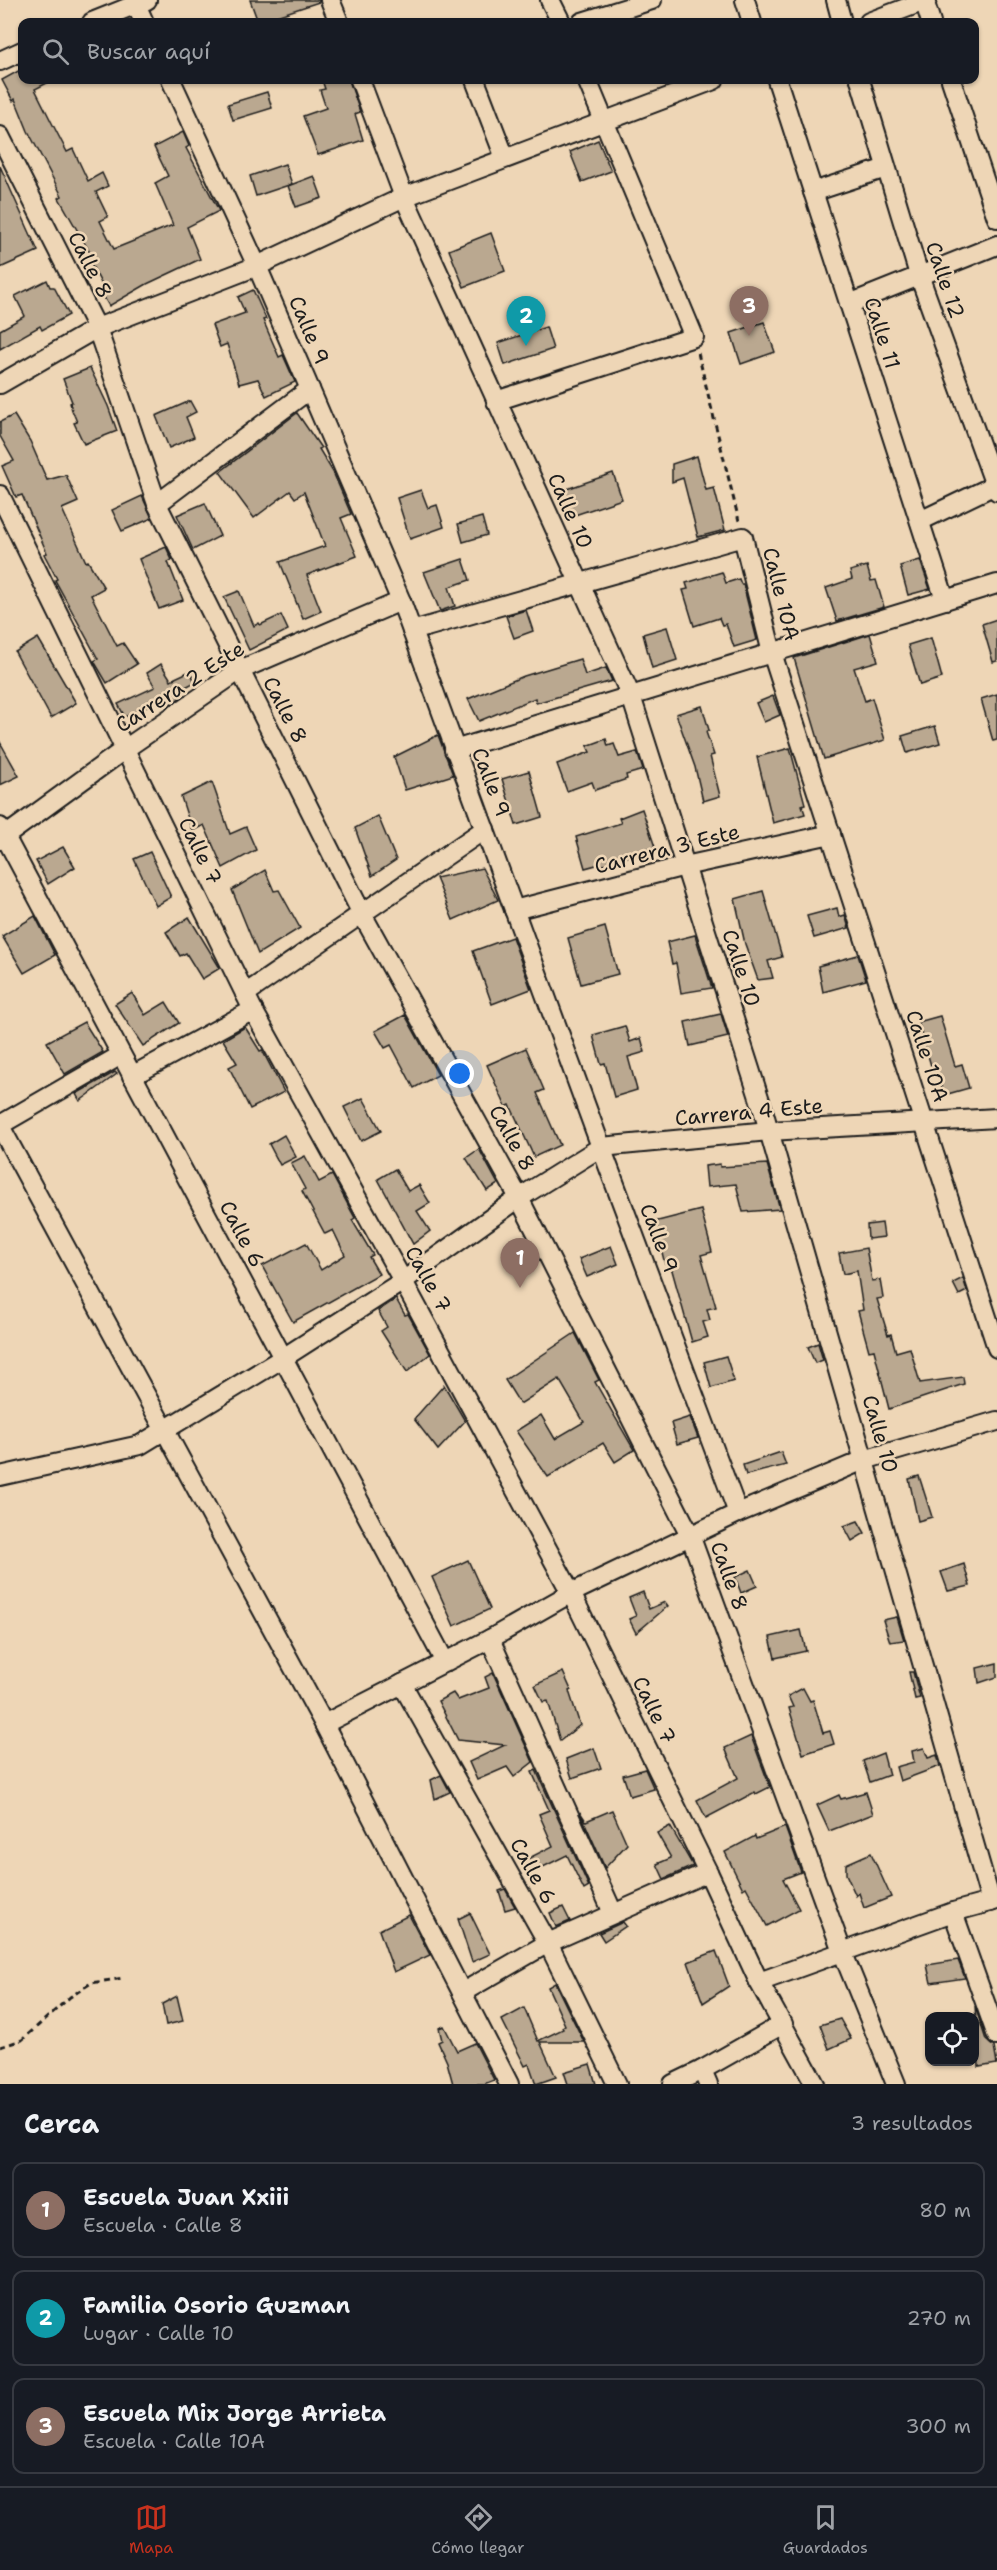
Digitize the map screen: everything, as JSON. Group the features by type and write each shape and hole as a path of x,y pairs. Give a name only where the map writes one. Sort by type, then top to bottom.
{"street":[{"path":"330,0 337,18"},
{"path":"550,0 559,18"},
{"path":"595,18 652,0"},
{"path":"745,0 751,18"},
{"path":"836,0 841,18"},
{"path":"879,18 925,0 931,18"},
{"path":"101,18 139,1 143,18"},
{"path":"0,61 18,53"},
{"name":"Calle 9","path":"173,84 257,266 401,601 454,750 738,1513"},
{"name":"Calle 10","path":"362,84 404,197 631,696 769,1131 994,1901"},
{"path":"477,84 505,158"},
{"path":"496,401 694,337 589,84"},
{"path":"0,384 97,328 257,266 404,197 605,119 703,84"},
{"name":"Calle 11","path":"778,84 945,600"},
{"name":"Calle 12","path":"861,84 919,275 996,487"},
{"path":"952,84 997,218"},
{"name":"Calle 8","path":"0,136 97,328 157,504 362,914 519,1198 690,1535 842,1951 896,2084"},
{"path":"813,192 886,168"},
{"path":"849,304 997,245"},
{"path":"157,504 310,388"},
{"path":"920,521 996,487"},
{"name":"Calle 7","path":"0,495 249,1002 404,1281 571,1593 708,1872 759,1982 815,2084"},
{"path":"412,631 743,537"},
{"name":"Calle 10A","path":"743,537 772,653 997,1348"},
{"path":"454,750 997,584"},
{"name":"Carrera 2 Este","path":"2,835 240,670 401,601"},
{"path":"132,1076 249,1002 362,914 485,829"},
{"name":"Carrera 3 Este","path":"514,910 685,866 831,834"},
{"name":"Calle 6","path":"2,835 445,1662"},
{"path":"121,1055 0,1125 324,1724 509,2084"},
{"name":"Carrera 4 Este","path":"0,1476 132,1448 165,1431 404,1281 519,1198 601,1147 769,1131 997,1118"},
{"path":"324,1724 490,1639 571,1593 738,1513 864,1460 997,1422"},
{"path":"490,1639 613,1913"},
{"name":"Calle 6","path":"402,1684 548,1943 617,2084"},
{"path":"463,1992 548,1943 708,1872"},
{"path":"759,1982 953,1912 994,1901"},
{"path":"953,1912 997,2036"},
{"path":"673,2084 705,2077 783,2024"}],"path":[{"name":"Calle 10A","path":"694,337 743,537"},
{"path":"0,2048 22,2040 69,1997 92,1983 124,1978"}],"building":[{"path":"250,0 319,0 319,2 270,18 257,18"},
{"path":"18,71 18,84 45,84 35,89 67,152 73,149 88,181 102,173 108,186 96,192 108,217 100,221 114,249 173,225 155,183 168,176 154,147 183,132 189,146 186,148 219,211 187,227 200,259 147,284 109,306 99,289 103,287 90,262 94,260 59,198 62,196 28,131 15,99 13,101 2,80"},
{"path":"323,84 350,84 360,112 355,114 363,140 318,155 303,116 326,108 320,90 325,89"},
{"path":"267,92 272,108 233,120 228,104"},
{"path":"598,140 611,171 582,182 570,152"},
{"path":"285,164 292,184 256,196 250,176"},
{"path":"0,166 38,251 0,268"},
{"path":"314,176 322,198 296,207 288,186"},
{"path":"491,233 505,271 464,287 449,250"},
{"path":"47,280 50,287 54,287 69,315 42,330 40,326 0,349 0,330 25,316 15,296"},
{"path":"253,290 279,357 283,355 295,382 266,396 258,379 239,384 227,344 220,347 212,325 245,313 238,297"},
{"path":"764,322 775,352 741,364 731,333"},
{"path":"546,327 553,349 505,365 498,343"},
{"path":"90,368 117,431 84,444 74,423 77,422 70,403 72,402 63,379"},
{"path":"190,401 196,412 186,417 194,437 169,448 156,416"},
{"path":"297,413 321,448 319,449 333,472 351,514 341,518 357,556 307,575 321,611 303,619 280,562 325,546 304,492 295,498 290,491 254,518 220,472"},
{"path":"14,415 30,441 47,480 66,475 78,502 62,509 86,562 88,561 104,588 91,595 117,646 123,643 137,664 107,683 94,661 98,659 55,580 57,579 44,554 47,553 22,495 16,497 2,466 14,461 0,436 0,422"},
{"path":"697,456 706,490 714,488 725,530 698,537 683,478 672,482 672,464"},
{"path":"613,473 622,499 566,518 558,492"},
{"path":"421,490 428,508 437,505 444,527 410,539 397,498"},
{"path":"142,496 152,518 122,531 112,510"},
{"path":"205,503 220,536 193,550 177,515"},
{"path":"482,517 487,535 463,542 458,524"},
{"path":"166,547 172,560 168,562 183,600 159,609 139,559"},
{"path":"463,559 470,580 449,587 455,606 440,611 424,572"},
{"path":"920,560 930,589 908,595 900,566"},
{"path":"867,566 871,581 876,580 884,607 837,621 826,588 852,579 850,571"},
{"path":"722,572 726,583 739,579 743,584 757,640 734,647 726,624 722,625 719,618 694,626 683,590 688,589 686,583"},
{"path":"239,591 254,626 281,615 288,630 249,650 224,597"},
{"path":"526,610 533,631 514,638 506,616"},
{"path":"997,619 997,661 993,662 982,624"},
{"path":"667,627 677,660 652,668 643,634"},
{"path":"870,634 878,661 854,668 865,701 872,698 885,740 824,759 794,658"},
{"path":"38,638 76,703 51,718 15,652"},
{"path":"931,638 942,678 920,685 908,645"},
{"path":"580,659 585,675 606,668 612,681 536,703 535,698 479,721 468,699 524,676"},
{"path":"161,664 171,680 190,671 195,682 178,691 181,697 166,707 161,699 125,717 118,704 155,687 147,673"},
{"path":"997,694 997,740 993,741 981,699"},
{"path":"773,696 780,715 764,722 756,703"},
{"path":"702,706 709,730 706,732 714,755 710,756 720,796 703,801 695,767 676,714"},
{"path":"935,726 940,743 907,753 902,736"},
{"path":"438,735 453,775 405,790 394,757"},
{"path":"606,739 608,746 614,744 619,757 637,752 643,770 626,775 627,779 595,790 592,782 567,791 557,764 590,752 587,746"},
{"path":"0,742 19,776 0,785"},
{"path":"790,748 805,804 802,805 805,814 773,823 757,757"},
{"path":"529,771 542,817 516,825 502,779"},
{"path":"212,782 230,834 246,827 256,850 223,868 204,825 192,831 181,797"},
{"path":"642,809 655,847 601,866 600,864 585,868 576,837 621,823 619,818"},
{"path":"378,816 396,860 372,876 355,828"},
{"path":"63,847 75,867 48,884 36,861"},
{"path":"150,852 171,897 156,906 134,859"},
{"path":"482,868 498,900 453,920 436,878"},
{"path":"265,870 274,891 279,890 300,928 258,954 232,890"},
{"path":"763,891 782,957 768,961 773,978 758,980 745,944 735,899"},
{"path":"837,908 839,917 845,915 849,928 814,938 807,916"},
{"path":"35,916 55,955 24,973 2,936"},
{"path":"189,917 220,968 202,979 186,953 180,956 166,932"},
{"path":"605,927 618,974 581,984 568,938"},
{"path":"695,935 712,988 681,993 676,963 672,964 667,942"},
{"path":"512,937 531,989 492,1004 473,951"},
{"path":"858,955 866,980 823,992 818,966"},
{"path":"132,993 145,1015 166,1002 179,1023 143,1046 115,1004"},
{"path":"721,1014 728,1037 690,1046 685,1022"},
{"path":"405,1015 438,1075 414,1088 391,1045 385,1048 375,1031"},
{"path":"940,1016 955,1066 962,1064 969,1088 944,1095 936,1068 932,1069 918,1022"},
{"path":"84,1022 103,1052 65,1074 47,1042"},
{"path":"625,1026 630,1042 641,1038 645,1052 628,1057 637,1090 614,1097 605,1063 601,1064 593,1035"},
{"path":"245,1027 260,1051 262,1050 284,1092 250,1109 229,1067 237,1063 223,1040"},
{"path":"526,1048 544,1090 537,1093 560,1145 534,1157 510,1105 506,1107 487,1065"},
{"path":"115,1072 117,1074 80,1101 76,1094"},
{"path":"363,1098 381,1131 361,1141 344,1107"},
{"path":"284,1135 296,1157 280,1165 269,1144"},
{"path":"479,1149 498,1184 487,1191 466,1158"},
{"path":"305,1156 319,1182 332,1175 355,1218 352,1220 373,1255 369,1257 379,1274 293,1322 262,1266 306,1243 321,1270 345,1255 333,1230 325,1234 302,1191 305,1189 291,1163"},
{"path":"720,1164 720,1167 767,1164 780,1209 743,1212 736,1184 707,1187 705,1166"},
{"path":"395,1169 408,1191 419,1185 430,1203 417,1211 430,1231 413,1244 378,1179"},
{"path":"701,1210 712,1252 701,1255 716,1307 707,1309 710,1320 703,1322 708,1337 692,1342 670,1263 665,1264 654,1222"},
{"path":"882,1223 884,1237 868,1239 867,1225"},
{"path":"611,1246 618,1264 587,1277 579,1259"},
{"path":"866,1248 872,1281 880,1280 883,1298 877,1299 896,1352 910,1348 920,1383 963,1377 964,1384 889,1409 874,1350 869,1351 858,1311 863,1310 857,1271 843,1274 839,1253"},
{"path":"963,1278 967,1291 959,1295 953,1283"},
{"path":"396,1299 405,1315 408,1314 430,1354 407,1372 381,1331 387,1327 378,1311"},
{"path":"575,1333 599,1380 595,1382 634,1450 615,1462 603,1443 548,1477 516,1431 541,1415 555,1439 584,1422 559,1379 520,1404 505,1380"},
{"path":"818,1343 823,1360 815,1363 808,1347"},
{"path":"726,1356 734,1381 711,1388 704,1362"},
{"path":"444,1385 465,1421 438,1450 414,1419"},
{"path":"690,1417 698,1438 677,1444 671,1423"},
{"path":"781,1452 786,1465 746,1475 743,1465"},
{"path":"919,1476 932,1517 918,1521 909,1479"},
{"path":"858,1521 865,1533 852,1541 844,1526"},
{"path":"468,1560 490,1609 454,1626 432,1577"},
{"path":"964,1564 970,1586 948,1591 941,1572"},
{"path":"750,1570 757,1586 741,1593 735,1577"},
{"path":"643,1592 649,1609 665,1602 668,1606 636,1633 629,1619 636,1616 629,1598"},
{"path":"897,1617 904,1640 890,1642 883,1620"},
{"path":"801,1630 806,1651 775,1658 770,1637"},
{"path":"997,1663 997,1677 979,1683 977,1668"},
{"path":"563,1672 571,1690 569,1691 580,1725 560,1741 548,1701 543,1702 535,1685"},
{"path":"909,1672 913,1672 920,1698 915,1699"},
{"path":"493,1673 533,1762 514,1777 507,1767 477,1780 469,1762 505,1745 458,1740 438,1701 453,1693 458,1700 489,1688 485,1677"},
{"path":"803,1688 810,1701 813,1700 823,1733 830,1731 834,1744 803,1754 789,1708 793,1707 788,1696"},
{"path":"751,1736 770,1787 756,1794 755,1792 706,1818 697,1800 738,1778 725,1748"},
{"path":"594,1748 601,1768 572,1778 566,1759"},
{"path":"924,1748 928,1758 937,1755 940,1766 900,1781 896,1767 914,1762 912,1751"},
{"path":"883,1753 889,1775 870,1782 863,1761"},
{"path":"645,1769 654,1789 630,1796 623,1775"},
{"path":"536,1770 589,1887 584,1890 567,1855 531,1873 525,1860 553,1846 539,1814 549,1810 532,1772"},
{"path":"441,1775 450,1792 435,1799 431,1780"},
{"path":"866,1792 873,1814 829,1831 817,1805 839,1795 841,1799"},
{"path":"612,1810 627,1844 605,1868 580,1812 586,1821"},
{"path":"670,1826 693,1866 664,1879 657,1864 671,1858 657,1833"},
{"path":"785,1827 801,1872 783,1879 799,1909 767,1926 746,1887 743,1889 725,1852 755,1836 756,1839"},
{"path":"871,1853 891,1897 864,1908 859,1893 856,1896 846,1874 846,1864"},
{"path":"505,1889 515,1907 505,1910 499,1891"},
{"path":"563,1907 570,1921 556,1927 550,1913"},
{"path":"470,1913 490,1954 472,1962 458,1919"},
{"path":"409,1915 430,1955 394,1972 379,1930"},
{"path":"623,1922 626,1926 604,1941 599,1933"},
{"path":"716,1951 729,1986 703,2003 688,1962"},
{"path":"958,1960 965,1978 931,1983 927,1965"},
{"path":"555,1983 584,2042 540,2042 556,2077 536,2084 529,2064 525,2066 502,2020 524,2008 538,2041 563,2029 565,2025 548,1987"},
{"path":"177,1996 183,2021 166,2025 162,2004"},
{"path":"979,2018 986,2040 994,2047 997,2064 979,2067"},
{"path":"840,2019 851,2039 829,2049 820,2025"},
{"path":"444,2026 457,2051 475,2043 494,2080 484,2084 453,2084 438,2042 442,2040 439,2028"},
{"path":"590,2064 596,2084 568,2084 564,2072"}],"place":[{"name":"Escuela Mix Jorge Arrieta","path":"749,336"},
{"name":"Familia Osorio Guzman","path":"526,346"},
{"name":"Escuela Juan Xxiii","path":"520,1288"}]}
